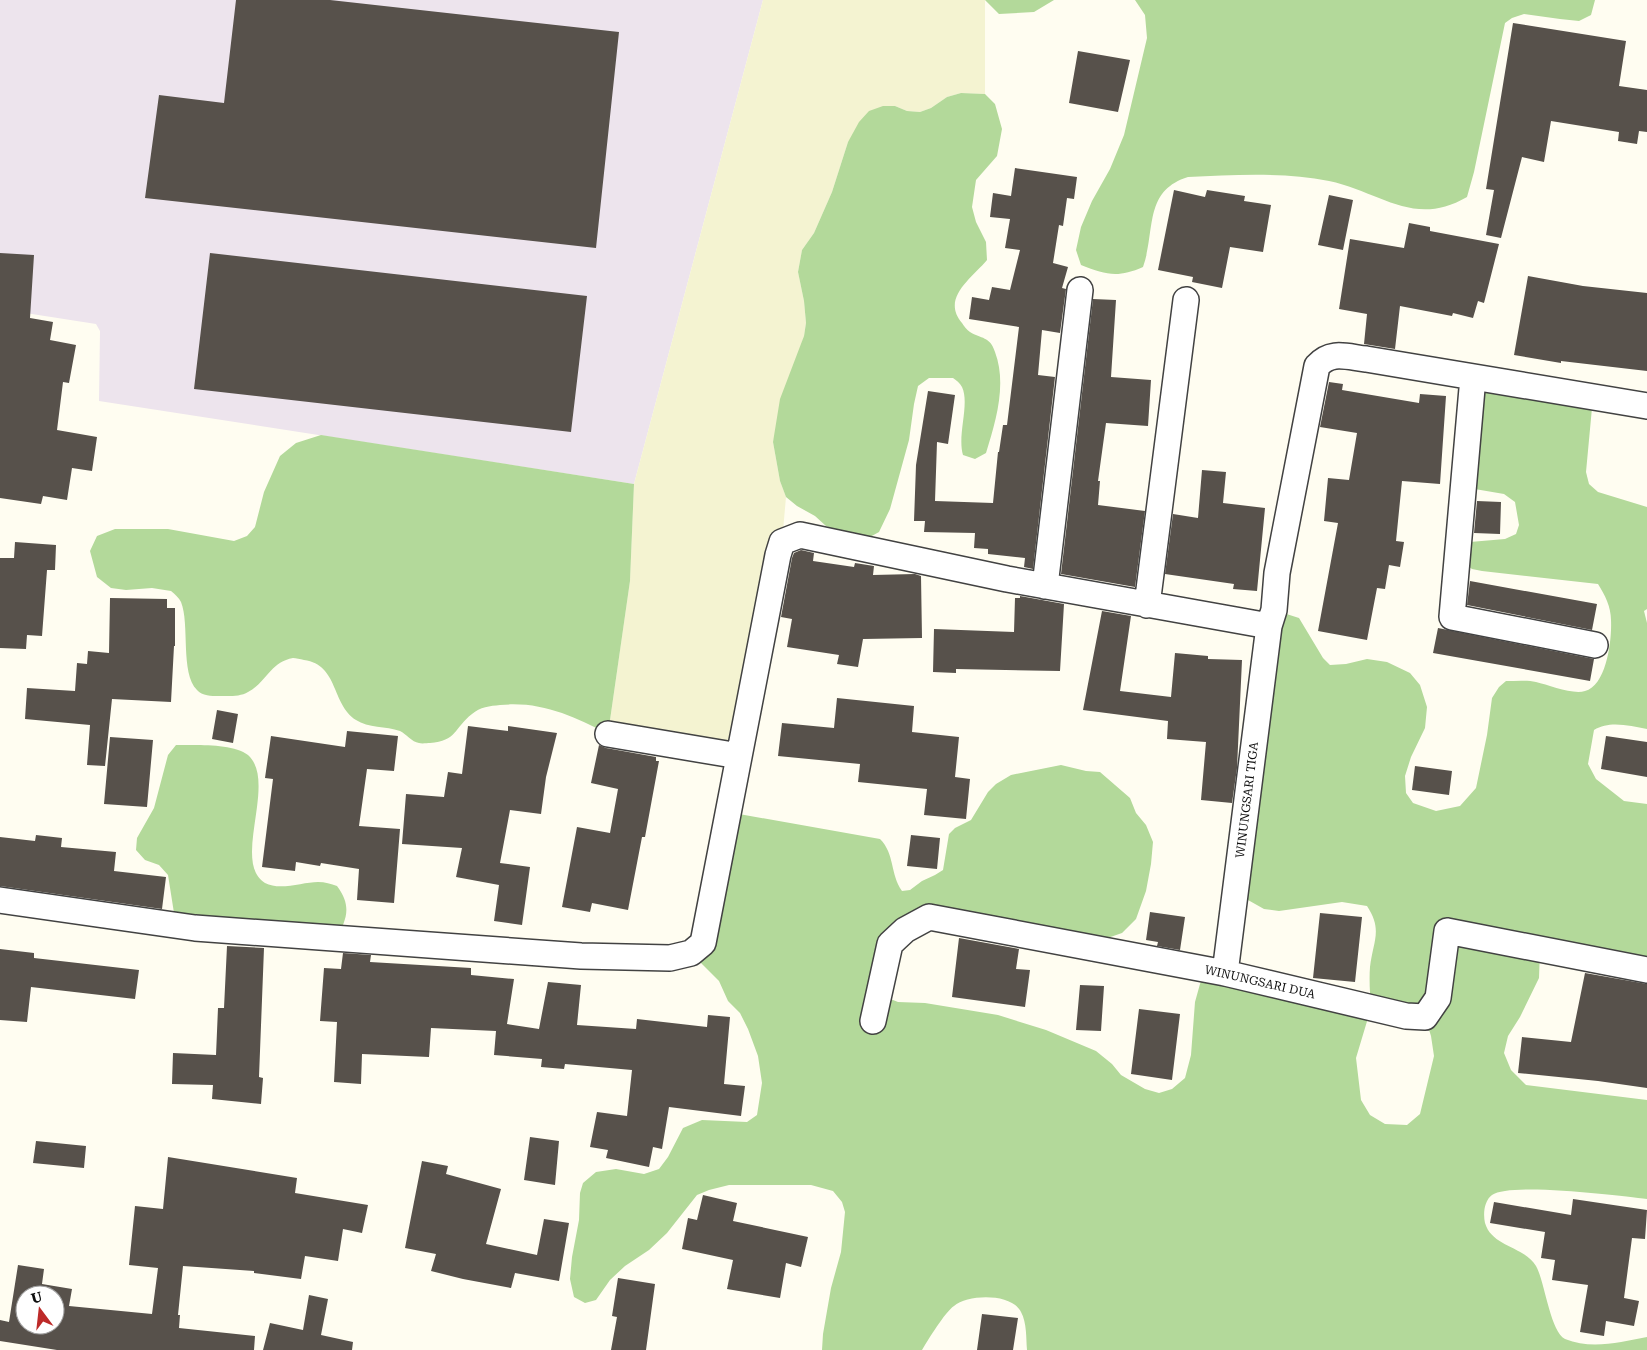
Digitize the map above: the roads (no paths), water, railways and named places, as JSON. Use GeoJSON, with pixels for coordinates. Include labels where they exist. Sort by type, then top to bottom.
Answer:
{"type":"FeatureCollection","features":[{"type":"Feature","properties":{"kind":"street"},"geometry":{"type":"LineString","coordinates":[[1045,586],[1080,290]]}},
{"type":"Feature","properties":{"kind":"street"},"geometry":{"type":"LineString","coordinates":[[1148,605],[1186,300]]}},
{"type":"Feature","properties":{"kind":"street","name":"WINUNGSARI TIGA"},"geometry":{"type":"LineString","coordinates":[[1225,973],[1269,626],[1274,610],[1277,572],[1317,366],[1324,358],[1334,356],[1366,359],[1647,406]]}},
{"type":"Feature","properties":{"kind":"street"},"geometry":{"type":"LineString","coordinates":[[1473,377],[1452,617],[1595,645]]}},
{"type":"Feature","properties":{"kind":"street"},"geometry":{"type":"LineString","coordinates":[[0,900],[195,928],[571,955],[670,958],[690,953],[702,943],[782,542],[800,535],[1045,586],[1269,626]]}},
{"type":"Feature","properties":{"kind":"street"},"geometry":{"type":"LineString","coordinates":[[608,734],[739,756]]}},
{"type":"Feature","properties":{"kind":"street","name":"WINUNGSARI DUA"},"geometry":{"type":"LineString","coordinates":[[873,1021],[890,944],[904,930],[929,917],[1225,973],[1406,1016],[1425,1018],[1438,998],[1447,931],[1647,970]]}}]}
